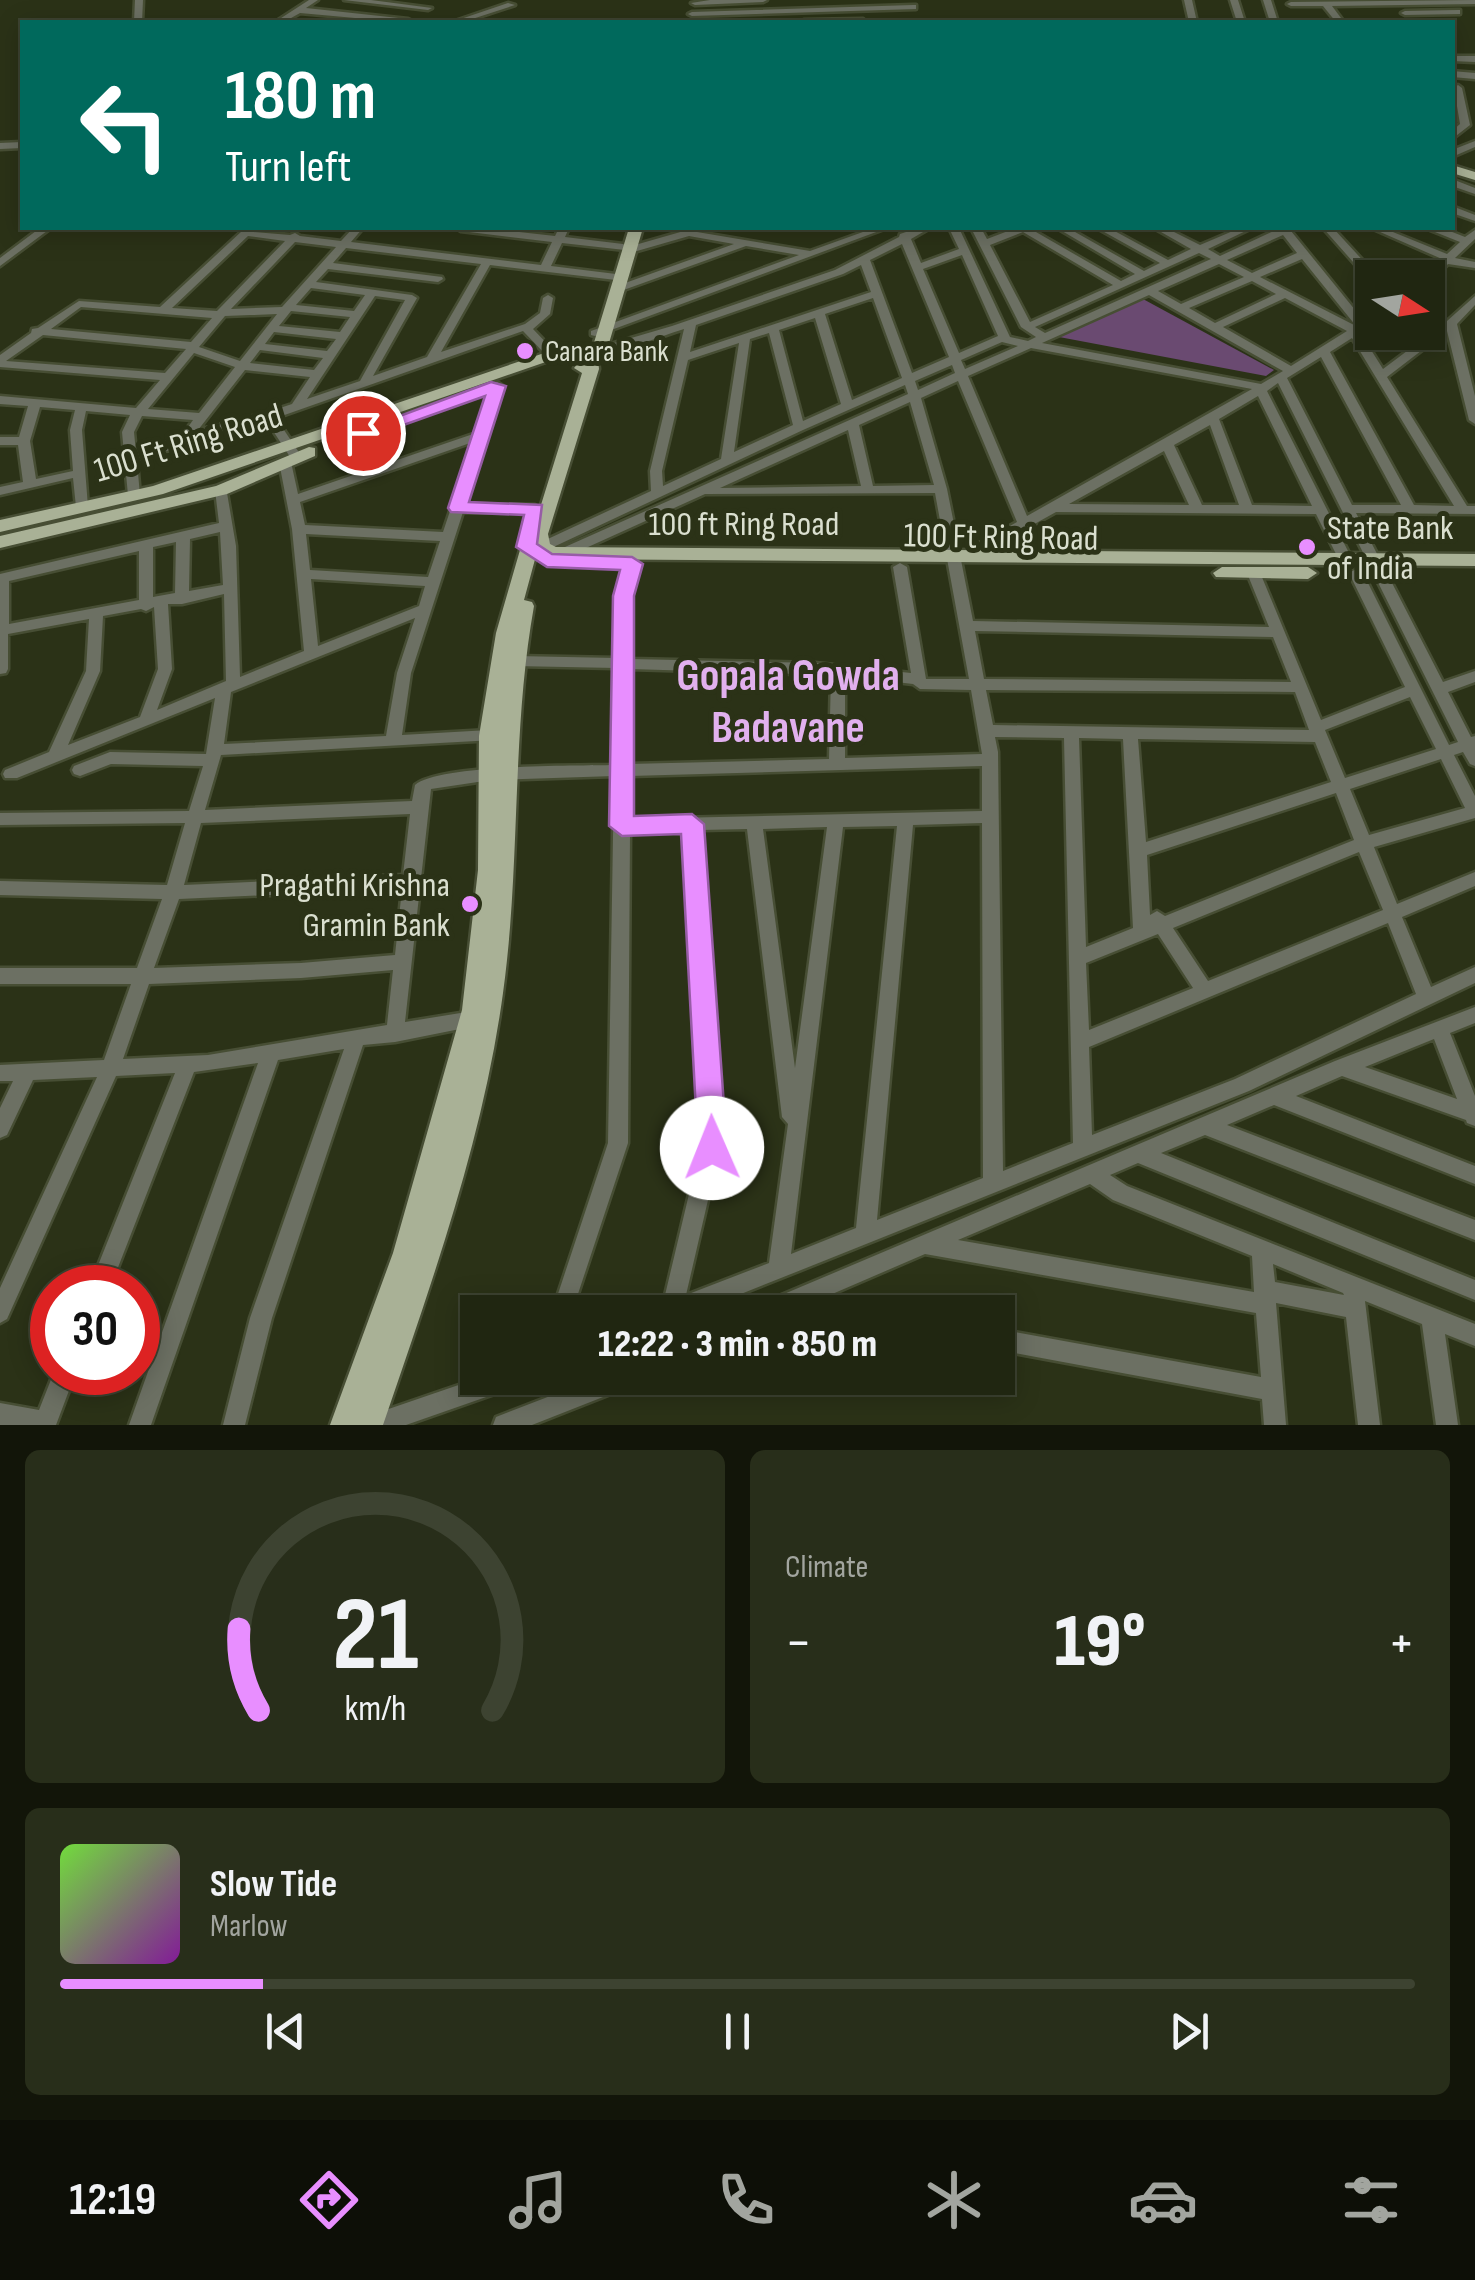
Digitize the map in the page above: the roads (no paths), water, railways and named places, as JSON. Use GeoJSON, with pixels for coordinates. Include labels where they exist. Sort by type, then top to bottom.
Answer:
{"type":"FeatureCollection","features":[{"type":"Feature","properties":{"kind":"main road"},"geometry":{"type":"LineString","coordinates":[[499,774],[488,736],[504,633],[543,550],[535,510],[584,358],[601,332],[632,230]]}},
{"type":"Feature","properties":{"kind":"main road"},"geometry":{"type":"LineString","coordinates":[[552,359],[584,358]]}},
{"type":"Feature","properties":{"kind":"main road"},"geometry":{"type":"LineString","coordinates":[[371,1425],[424,1258],[499,932],[499,774],[514,661],[543,550],[584,358]]}},
{"type":"Feature","properties":{"kind":"main road","name":"100 Ft Ring Road"},"geometry":{"type":"LineString","coordinates":[[0,526],[290,455],[498,386],[552,359]]}},
{"type":"Feature","properties":{"kind":"main road","name":"100 Ft Ring Road"},"geometry":{"type":"LineString","coordinates":[[0,542],[221,490],[290,455],[552,359]]}},
{"type":"Feature","properties":{"kind":"main road","name":"100 Ft Ring Road"},"geometry":{"type":"LineString","coordinates":[[543,550],[568,563],[900,567],[960,560],[1254,573],[1350,566],[1475,572]]}},
{"type":"Feature","properties":{"kind":"main road","name":"100 ft Ring Road"},"geometry":{"type":"LineString","coordinates":[[543,550],[1350,566]]}},
{"type":"Feature","properties":{"kind":"main road"},"geometry":{"type":"LineString","coordinates":[[1380,566],[1475,560]]}},
{"type":"Feature","properties":{"kind":"main road"},"geometry":{"type":"LineString","coordinates":[[344,1425],[407,1252],[480,1018]]}},
{"type":"Feature","properties":{"kind":"street"},"geometry":{"type":"LineString","coordinates":[[282,20],[314,0]]}},
{"type":"Feature","properties":{"kind":"street"},"geometry":{"type":"LineString","coordinates":[[348,0],[430,8],[454,20]]}},
{"type":"Feature","properties":{"kind":"street"},"geometry":{"type":"LineString","coordinates":[[410,20],[442,0]]}},
{"type":"Feature","properties":{"kind":"street"},"geometry":{"type":"LineString","coordinates":[[763,0],[695,2],[691,18],[911,4]]}},
{"type":"Feature","properties":{"kind":"street"},"geometry":{"type":"LineString","coordinates":[[772,20],[781,0]]}},
{"type":"Feature","properties":{"kind":"street"},"geometry":{"type":"LineString","coordinates":[[1475,2],[1291,2],[1296,14],[1337,18],[1475,12]]}},
{"type":"Feature","properties":{"kind":"street"},"geometry":{"type":"LineString","coordinates":[[1319,3],[1337,18]]}},
{"type":"Feature","properties":{"kind":"street"},"geometry":{"type":"LineString","coordinates":[[464,20],[512,5]]}},
{"type":"Feature","properties":{"kind":"street"},"geometry":{"type":"LineString","coordinates":[[859,9],[863,20]]}},
{"type":"Feature","properties":{"kind":"street"},"geometry":{"type":"LineString","coordinates":[[298,10],[389,20]]}},
{"type":"Feature","properties":{"kind":"street"},"geometry":{"type":"LineString","coordinates":[[1450,20],[1475,12]]}},
{"type":"Feature","properties":{"kind":"street"},"geometry":{"type":"LineString","coordinates":[[1455,134],[1463,130],[1466,121],[1455,88],[1475,90]]}},
{"type":"Feature","properties":{"kind":"street"},"geometry":{"type":"LineString","coordinates":[[1455,119],[1466,121]]}},
{"type":"Feature","properties":{"kind":"street"},"geometry":{"type":"LineString","coordinates":[[0,263],[43,230]]}},
{"type":"Feature","properties":{"kind":"street"},"geometry":{"type":"LineString","coordinates":[[187,440],[257,346],[356,230]]}},
{"type":"Feature","properties":{"kind":"street"},"geometry":{"type":"LineString","coordinates":[[448,254],[467,230]]}},
{"type":"Feature","properties":{"kind":"street"},"geometry":{"type":"LineString","coordinates":[[513,230],[626,249],[688,230],[814,255],[839,272]]}},
{"type":"Feature","properties":{"kind":"street"},"geometry":{"type":"LineString","coordinates":[[544,268],[563,230]]}},
{"type":"Feature","properties":{"kind":"street"},"geometry":{"type":"LineString","coordinates":[[643,230],[672,236]]}},
{"type":"Feature","properties":{"kind":"street"},"geometry":{"type":"LineString","coordinates":[[601,332],[877,230]]}},
{"type":"Feature","properties":{"kind":"street"},"geometry":{"type":"LineString","coordinates":[[584,358],[839,272],[920,230]]}},
{"type":"Feature","properties":{"kind":"street"},"geometry":{"type":"LineString","coordinates":[[955,230],[1006,344]]}},
{"type":"Feature","properties":{"kind":"street"},"geometry":{"type":"LineString","coordinates":[[977,230],[1036,342]]}},
{"type":"Feature","properties":{"kind":"street"},"geometry":{"type":"LineString","coordinates":[[984,244],[1019,230]]}},
{"type":"Feature","properties":{"kind":"street"},"geometry":{"type":"LineString","coordinates":[[1027,230],[1121,285]]}},
{"type":"Feature","properties":{"kind":"street"},"geometry":{"type":"LineString","coordinates":[[1065,230],[1144,275]]}},
{"type":"Feature","properties":{"kind":"street"},"geometry":{"type":"LineString","coordinates":[[1106,230],[1167,264]]}},
{"type":"Feature","properties":{"kind":"street"},"geometry":{"type":"LineString","coordinates":[[1163,230],[1284,294],[1355,325]]}},
{"type":"Feature","properties":{"kind":"street"},"geometry":{"type":"LineString","coordinates":[[1027,328],[1234,230]]}},
{"type":"Feature","properties":{"kind":"street"},"geometry":{"type":"LineString","coordinates":[[1036,342],[1280,230]]}},
{"type":"Feature","properties":{"kind":"street"},"geometry":{"type":"LineString","coordinates":[[1283,230],[1355,319]]}},
{"type":"Feature","properties":{"kind":"street"},"geometry":{"type":"LineString","coordinates":[[1330,230],[1357,260]]}},
{"type":"Feature","properties":{"kind":"street"},"geometry":{"type":"LineString","coordinates":[[1381,230],[1449,260],[1475,265]]}},
{"type":"Feature","properties":{"kind":"street"},"geometry":{"type":"LineString","coordinates":[[1442,230],[1472,237]]}},
{"type":"Feature","properties":{"kind":"street"},"geometry":{"type":"LineString","coordinates":[[163,310],[240,234],[295,236],[448,254],[617,283],[746,244]]}},
{"type":"Feature","properties":{"kind":"street"},"geometry":{"type":"LineString","coordinates":[[134,495],[128,432],[138,413],[221,314],[295,236]]}},
{"type":"Feature","properties":{"kind":"street"},"geometry":{"type":"LineString","coordinates":[[904,236],[1024,524]]}},
{"type":"Feature","properties":{"kind":"street"},"geometry":{"type":"LineString","coordinates":[[1445,263],[1472,237]]}},
{"type":"Feature","properties":{"kind":"street"},"geometry":{"type":"LineString","coordinates":[[917,268],[964,250]]}},
{"type":"Feature","properties":{"kind":"street"},"geometry":{"type":"LineString","coordinates":[[1181,308],[1304,254]]}},
{"type":"Feature","properties":{"kind":"street"},"geometry":{"type":"LineString","coordinates":[[864,258],[914,395],[942,489],[960,560],[986,731],[993,1185]]}},
{"type":"Feature","properties":{"kind":"street"},"geometry":{"type":"LineString","coordinates":[[432,357],[488,260]]}},
{"type":"Feature","properties":{"kind":"street"},"geometry":{"type":"LineString","coordinates":[[324,265],[438,279]]}},
{"type":"Feature","properties":{"kind":"street"},"geometry":{"type":"LineString","coordinates":[[308,284],[412,298],[365,380]]}},
{"type":"Feature","properties":{"kind":"street"},"geometry":{"type":"LineString","coordinates":[[296,406],[373,291]]}},
{"type":"Feature","properties":{"kind":"street"},"geometry":{"type":"LineString","coordinates":[[1139,850],[1444,753],[1473,749],[1352,509],[1275,382],[1216,327],[1150,291]]}},
{"type":"Feature","properties":{"kind":"street"},"geometry":{"type":"LineString","coordinates":[[681,359],[875,294]]}},
{"type":"Feature","properties":{"kind":"street"},"geometry":{"type":"LineString","coordinates":[[1216,327],[1284,294]]}},
{"type":"Feature","properties":{"kind":"street"},"geometry":{"type":"LineString","coordinates":[[130,460],[528,327],[544,314],[548,298]]}},
{"type":"Feature","properties":{"kind":"street"},"geometry":{"type":"LineString","coordinates":[[1382,376],[1475,299]]}},
{"type":"Feature","properties":{"kind":"street"},"geometry":{"type":"LineString","coordinates":[[0,362],[36,331],[79,304],[221,314],[287,309],[357,315]]}},
{"type":"Feature","properties":{"kind":"street"},"geometry":{"type":"LineString","coordinates":[[820,313],[848,406]]}},
{"type":"Feature","properties":{"kind":"street"},"geometry":{"type":"LineString","coordinates":[[1454,320],[1475,318]]}},
{"type":"Feature","properties":{"kind":"street"},"geometry":{"type":"LineString","coordinates":[[1454,320],[1475,420]]}},
{"type":"Feature","properties":{"kind":"street"},"geometry":{"type":"LineString","coordinates":[[657,492],[656,471],[691,323]]}},
{"type":"Feature","properties":{"kind":"street"},"geometry":{"type":"LineString","coordinates":[[528,327],[552,359]]}},
{"type":"Feature","properties":{"kind":"street"},"geometry":{"type":"LineString","coordinates":[[272,328],[343,336]]}},
{"type":"Feature","properties":{"kind":"street"},"geometry":{"type":"LineString","coordinates":[[773,328],[799,426]]}},
{"type":"Feature","properties":{"kind":"street"},"geometry":{"type":"LineString","coordinates":[[36,331],[193,347],[242,366],[318,374]]}},
{"type":"Feature","properties":{"kind":"street"},"geometry":{"type":"LineString","coordinates":[[960,560],[1213,418],[1355,332]]}},
{"type":"Feature","properties":{"kind":"street"},"geometry":{"type":"LineString","coordinates":[[727,460],[745,338]]}},
{"type":"Feature","properties":{"kind":"street"},"geometry":{"type":"LineString","coordinates":[[543,550],[799,426],[955,359],[1006,344],[1036,342],[1275,382]]}},
{"type":"Feature","properties":{"kind":"street"},"geometry":{"type":"LineString","coordinates":[[543,550],[702,492],[960,374],[1006,344]]}},
{"type":"Feature","properties":{"kind":"street"},"geometry":{"type":"LineString","coordinates":[[257,346],[330,356]]}},
{"type":"Feature","properties":{"kind":"street"},"geometry":{"type":"LineString","coordinates":[[1371,350],[1382,376],[1469,510]]}},
{"type":"Feature","properties":{"kind":"street"},"geometry":{"type":"LineString","coordinates":[[1324,352],[1410,510]]}},
{"type":"Feature","properties":{"kind":"street"},"geometry":{"type":"LineString","coordinates":[[0,362],[168,377]]}},
{"type":"Feature","properties":{"kind":"street"},"geometry":{"type":"LineString","coordinates":[[1080,958],[1364,843],[1475,812],[1319,510],[1275,382]]}},
{"type":"Feature","properties":{"kind":"street"},"geometry":{"type":"LineString","coordinates":[[393,741],[401,687],[424,609],[498,386]]}},
{"type":"Feature","properties":{"kind":"street"},"geometry":{"type":"LineString","coordinates":[[0,400],[201,417]]}},
{"type":"Feature","properties":{"kind":"street"},"geometry":{"type":"LineString","coordinates":[[30,484],[24,441],[35,403]]}},
{"type":"Feature","properties":{"kind":"street"},"geometry":{"type":"LineString","coordinates":[[81,408],[76,430],[82,507]]}},
{"type":"Feature","properties":{"kind":"street"},"geometry":{"type":"LineString","coordinates":[[269,416],[290,455],[311,652]]}},
{"type":"Feature","properties":{"kind":"street"},"geometry":{"type":"LineString","coordinates":[[1213,418],[1247,509]]}},
{"type":"Feature","properties":{"kind":"street"},"geometry":{"type":"LineString","coordinates":[[852,422],[868,491]]}},
{"type":"Feature","properties":{"kind":"street"},"geometry":{"type":"LineString","coordinates":[[294,500],[482,435]]}},
{"type":"Feature","properties":{"kind":"street"},"geometry":{"type":"LineString","coordinates":[[0,441],[24,441]]}},
{"type":"Feature","properties":{"kind":"street"},"geometry":{"type":"LineString","coordinates":[[1167,444],[1197,509]]}},
{"type":"Feature","properties":{"kind":"street"},"geometry":{"type":"LineString","coordinates":[[0,491],[79,473]]}},
{"type":"Feature","properties":{"kind":"street"},"geometry":{"type":"LineString","coordinates":[[702,492],[942,489]]}},
{"type":"Feature","properties":{"kind":"street"},"geometry":{"type":"LineString","coordinates":[[0,1312],[110,1068],[198,817],[228,684],[230,588],[221,490]]}},
{"type":"Feature","properties":{"kind":"street"},"geometry":{"type":"LineString","coordinates":[[1063,504],[1084,508],[1319,510]]}},
{"type":"Feature","properties":{"kind":"street"},"geometry":{"type":"LineString","coordinates":[[458,508],[535,510]]}},
{"type":"Feature","properties":{"kind":"street"},"geometry":{"type":"LineString","coordinates":[[1352,509],[1469,510]]}},
{"type":"Feature","properties":{"kind":"street"},"geometry":{"type":"LineString","coordinates":[[1,669],[1,579],[226,526]]}},
{"type":"Feature","properties":{"kind":"street"},"geometry":{"type":"LineString","coordinates":[[298,529],[448,536]]}},
{"type":"Feature","properties":{"kind":"street"},"geometry":{"type":"LineString","coordinates":[[182,536],[182,599]]}},
{"type":"Feature","properties":{"kind":"street"},"geometry":{"type":"LineString","coordinates":[[146,545],[165,669],[147,717]]}},
{"type":"Feature","properties":{"kind":"street"},"geometry":{"type":"LineString","coordinates":[[568,1295],[618,1143],[624,596],[632,564]]}},
{"type":"Feature","properties":{"kind":"street"},"geometry":{"type":"LineString","coordinates":[[900,567],[916,679]]}},
{"type":"Feature","properties":{"kind":"street"},"geometry":{"type":"LineString","coordinates":[[1254,573],[1338,789],[1393,910],[1427,998]]}},
{"type":"Feature","properties":{"kind":"street"},"geometry":{"type":"LineString","coordinates":[[303,574],[434,582]]}},
{"type":"Feature","properties":{"kind":"street"},"geometry":{"type":"LineString","coordinates":[[2,630],[230,588]]}},
{"type":"Feature","properties":{"kind":"street"},"geometry":{"type":"LineString","coordinates":[[11,774],[228,684],[424,609]]}},
{"type":"Feature","properties":{"kind":"street"},"geometry":{"type":"LineString","coordinates":[[56,755],[91,680],[96,614]]}},
{"type":"Feature","properties":{"kind":"street"},"geometry":{"type":"LineString","coordinates":[[970,626],[1277,632]]}},
{"type":"Feature","properties":{"kind":"street"},"geometry":{"type":"LineString","coordinates":[[514,661],[838,670],[916,679],[924,686],[979,683],[1301,687]]}},
{"type":"Feature","properties":{"kind":"street"},"geometry":{"type":"LineString","coordinates":[[837,763],[838,670]]}},
{"type":"Feature","properties":{"kind":"street"},"geometry":{"type":"LineString","coordinates":[[1441,688],[1475,676]]}},
{"type":"Feature","properties":{"kind":"street"},"geometry":{"type":"LineString","coordinates":[[986,731],[1317,732],[1412,690]]}},
{"type":"Feature","properties":{"kind":"street"},"geometry":{"type":"LineString","coordinates":[[1072,731],[1083,1147]]}},
{"type":"Feature","properties":{"kind":"street"},"geometry":{"type":"LineString","coordinates":[[1130,732],[1142,931]]}},
{"type":"Feature","properties":{"kind":"street"},"geometry":{"type":"LineString","coordinates":[[80,770],[110,758],[214,755],[488,736]]}},
{"type":"Feature","properties":{"kind":"street"},"geometry":{"type":"LineString","coordinates":[[395,1034],[419,807],[426,784],[499,774],[989,760]]}},
{"type":"Feature","properties":{"kind":"street"},"geometry":{"type":"LineString","coordinates":[[0,819],[198,817],[419,807]]}},
{"type":"Feature","properties":{"kind":"street"},"geometry":{"type":"LineString","coordinates":[[622,826],[990,817]]}},
{"type":"Feature","properties":{"kind":"street"},"geometry":{"type":"LineString","coordinates":[[866,1231],[906,818]]}},
{"type":"Feature","properties":{"kind":"street"},"geometry":{"type":"LineString","coordinates":[[779,1268],[836,820]]}},
{"type":"Feature","properties":{"kind":"street"},"geometry":{"type":"LineString","coordinates":[[675,1295],[714,1132],[692,824]]}},
{"type":"Feature","properties":{"kind":"street"},"geometry":{"type":"LineString","coordinates":[[754,824],[795,1140]]}},
{"type":"Feature","properties":{"kind":"street"},"geometry":{"type":"LineString","coordinates":[[1082,1042],[1475,878]]}},
{"type":"Feature","properties":{"kind":"street"},"geometry":{"type":"LineString","coordinates":[[0,888],[174,892],[410,882]]}},
{"type":"Feature","properties":{"kind":"street"},"geometry":{"type":"LineString","coordinates":[[1141,902],[1161,923],[1204,990]]}},
{"type":"Feature","properties":{"kind":"street"},"geometry":{"type":"LineString","coordinates":[[0,976],[142,976],[400,962]]}},
{"type":"Feature","properties":{"kind":"street"},"geometry":{"type":"LineString","coordinates":[[713,1295],[1242,1085],[1475,975]]}},
{"type":"Feature","properties":{"kind":"street"},"geometry":{"type":"LineString","coordinates":[[804,1295],[1342,1067],[1475,1016]]}},
{"type":"Feature","properties":{"kind":"street"},"geometry":{"type":"LineString","coordinates":[[0,1073],[188,1064],[270,1055],[480,1018]]}},
{"type":"Feature","properties":{"kind":"street"},"geometry":{"type":"LineString","coordinates":[[1439,1028],[1474,1117]]}},
{"type":"Feature","properties":{"kind":"street"},"geometry":{"type":"LineString","coordinates":[[234,1425],[261,1318],[354,1042]]}},
{"type":"Feature","properties":{"kind":"street"},"geometry":{"type":"LineString","coordinates":[[140,1425],[270,1055]]}},
{"type":"Feature","properties":{"kind":"street"},"geometry":{"type":"LineString","coordinates":[[108,1265],[188,1064]]}},
{"type":"Feature","properties":{"kind":"street"},"geometry":{"type":"LineString","coordinates":[[1342,1067],[1474,1117]]}},
{"type":"Feature","properties":{"kind":"street"},"geometry":{"type":"LineString","coordinates":[[0,1129],[27,1072]]}},
{"type":"Feature","properties":{"kind":"street"},"geometry":{"type":"LineString","coordinates":[[1276,1096],[1475,1174]]}},
{"type":"Feature","properties":{"kind":"street"},"geometry":{"type":"LineString","coordinates":[[1206,1126],[1475,1230]]}},
{"type":"Feature","properties":{"kind":"street"},"geometry":{"type":"LineString","coordinates":[[1139,1154],[1475,1290]]}},
{"type":"Feature","properties":{"kind":"street"},"geometry":{"type":"LineString","coordinates":[[1094,1175],[1120,1192],[1262,1250],[1354,1297],[1432,1318],[1475,1335]]}},
{"type":"Feature","properties":{"kind":"street"},"geometry":{"type":"LineString","coordinates":[[927,1245],[1264,1297],[1354,1297]]}},
{"type":"Feature","properties":{"kind":"street"},"geometry":{"type":"LineString","coordinates":[[1262,1250],[1275,1425]]}},
{"type":"Feature","properties":{"kind":"street"},"geometry":{"type":"LineString","coordinates":[[1354,1297],[1369,1425]]}},
{"type":"Feature","properties":{"kind":"street"},"geometry":{"type":"LineString","coordinates":[[1432,1318],[1447,1425]]}},
{"type":"Feature","properties":{"kind":"street"},"geometry":{"type":"LineString","coordinates":[[1015,1343],[1273,1390]]}},
{"type":"Feature","properties":{"kind":"street"},"geometry":{"type":"LineString","coordinates":[[0,1414],[45,1424],[56,1395]]}},
{"type":"Feature","properties":{"kind":"street"},"geometry":{"type":"LineString","coordinates":[[371,1425],[460,1395]]}},
{"type":"Feature","properties":{"kind":"street"},"geometry":{"type":"LineString","coordinates":[[504,1425],[579,1395]]}},
{"type":"Feature","properties":{"kind":"place","name":"Canara Bank"},"geometry":{"type":"Point","coordinates":[525,351]}},
{"type":"Feature","properties":{"kind":"place","name":"State Bank of India"},"geometry":{"type":"Point","coordinates":[1307,547]}},
{"type":"Feature","properties":{"kind":"place","name":"Pragathi Krishna Gramin Bank"},"geometry":{"type":"Point","coordinates":[470,904]}},
{"type":"Feature","properties":{"kind":"district","name":"Gopala Gowda Badavane"},"geometry":{"type":"Point","coordinates":[788,700]}}]}
